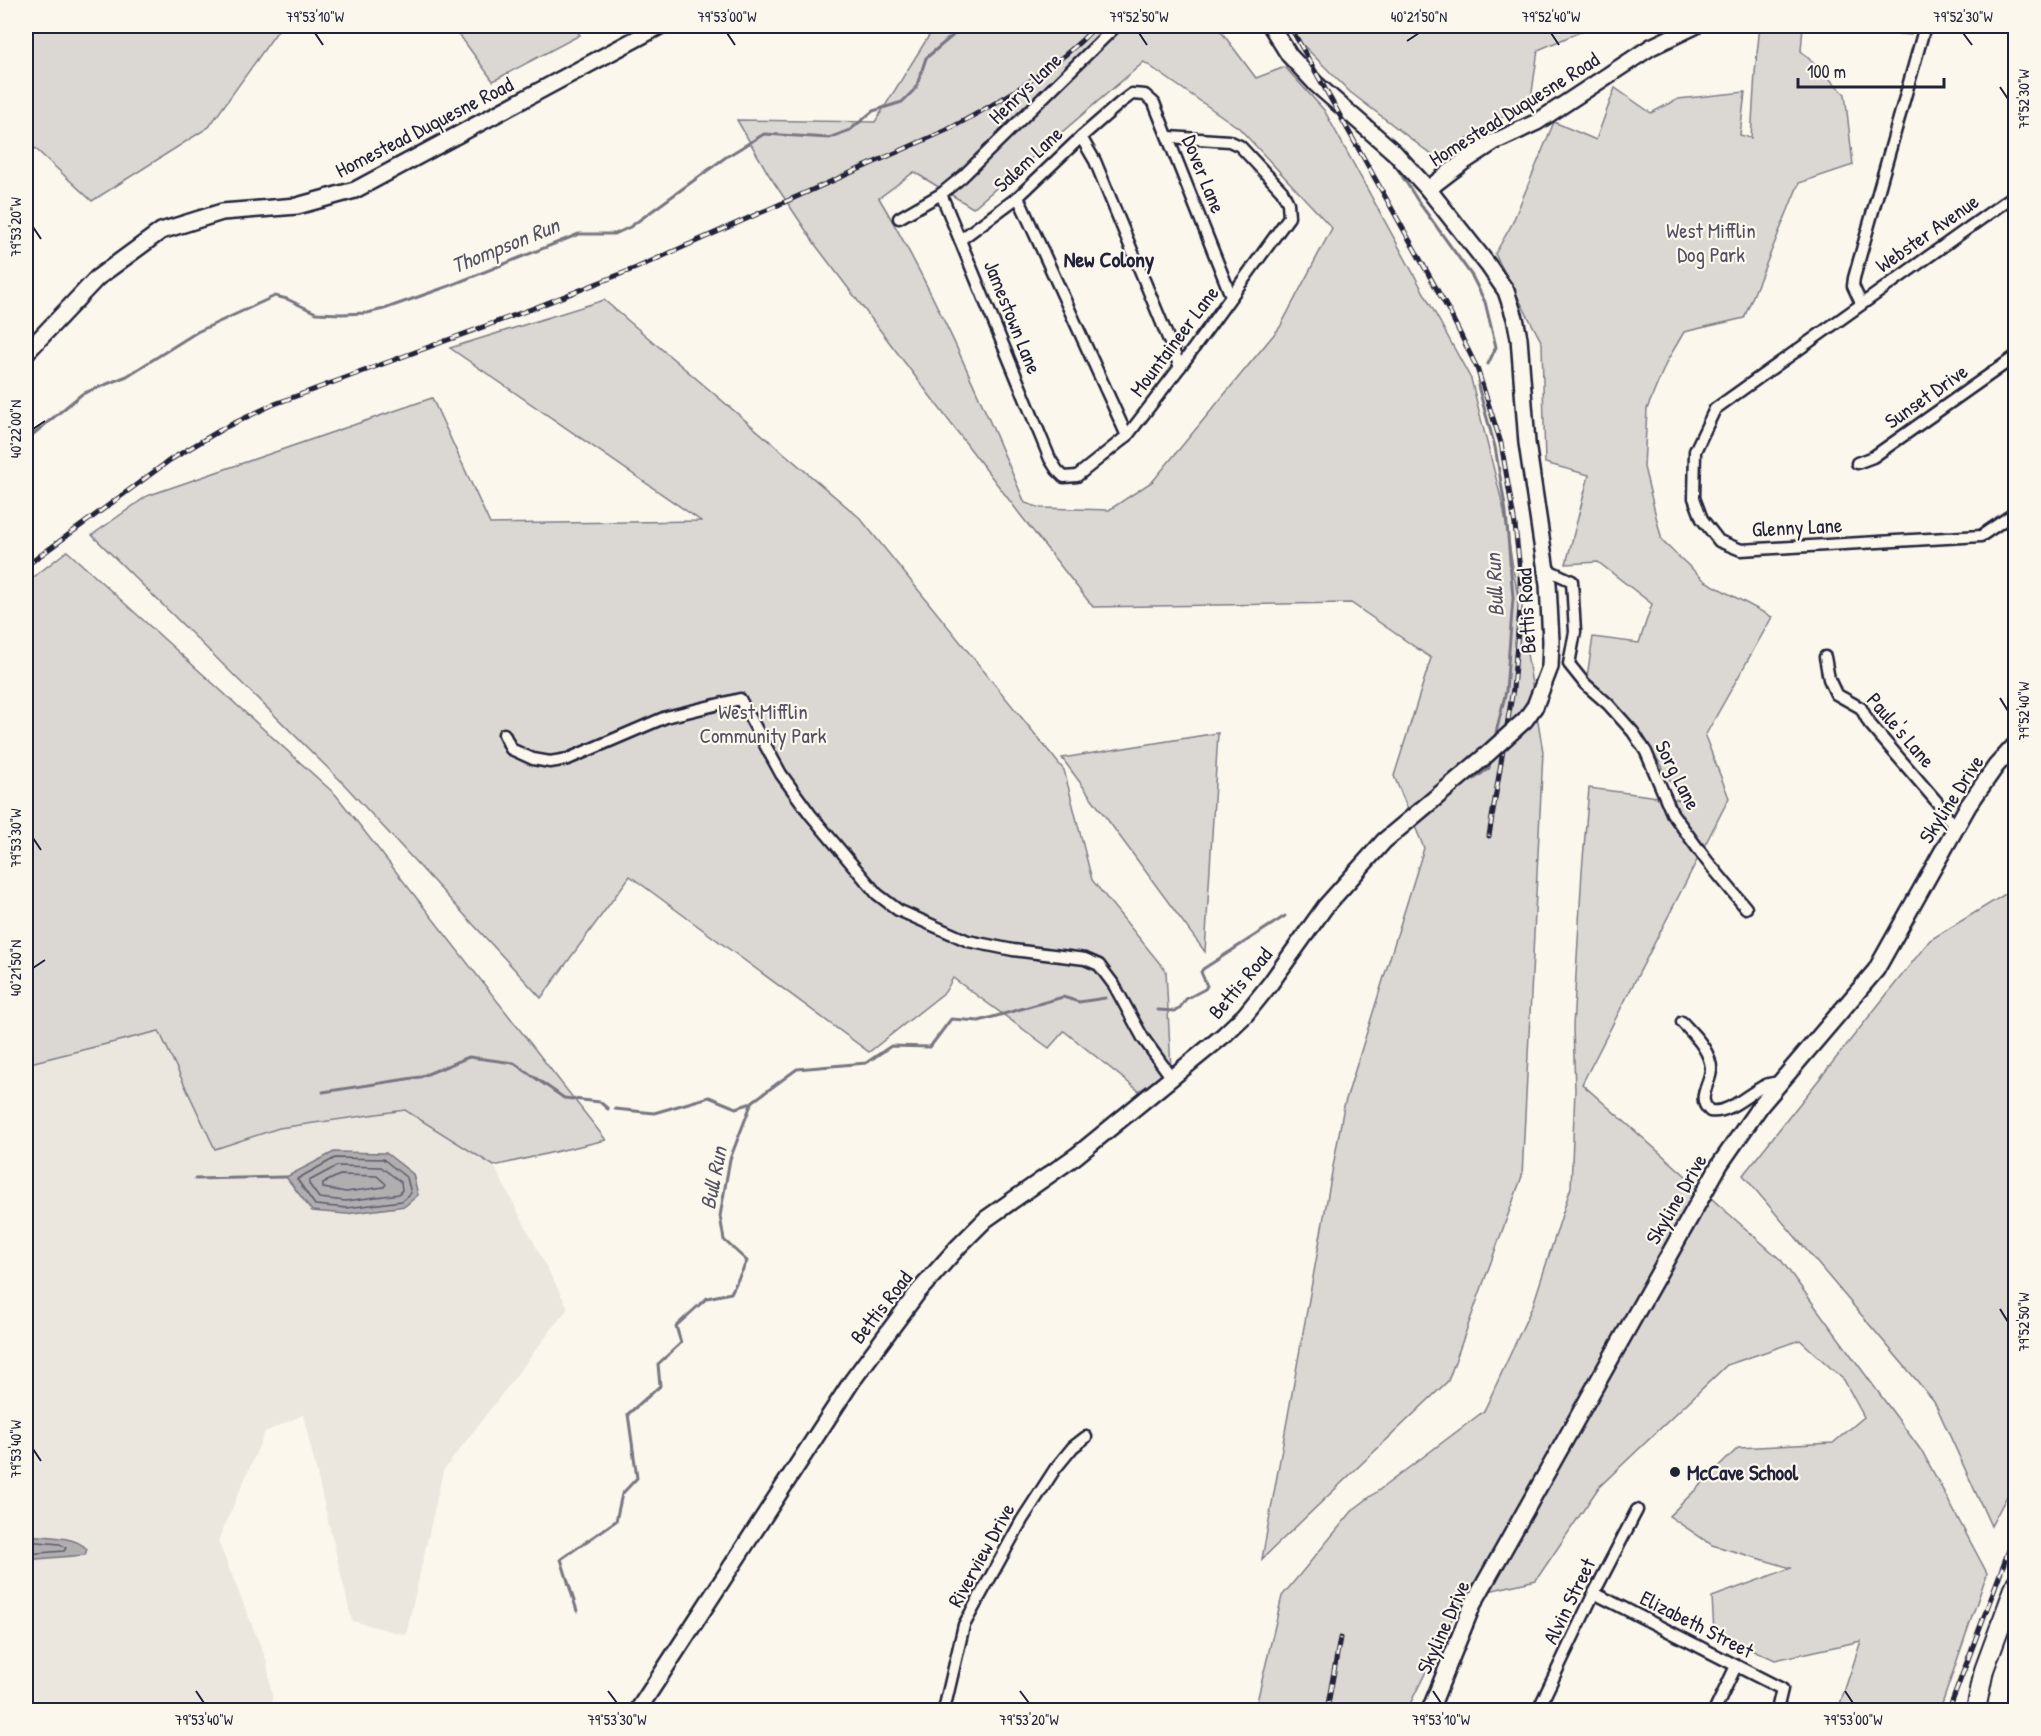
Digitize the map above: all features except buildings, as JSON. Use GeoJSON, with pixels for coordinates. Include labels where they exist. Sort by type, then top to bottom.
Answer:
{"type":"FeatureCollection","features":[{"type":"Feature","properties":{"kind":"main road"},"geometry":{"type":"LineString","coordinates":[[1976,1710],[1984,1670],[2016,1582]]}},
{"type":"Feature","properties":{"kind":"street","name":"Homestead Duquesne Road"},"geometry":{"type":"LineString","coordinates":[[26,353],[97,278],[161,231],[222,212],[297,206],[355,190],[660,26]]}},
{"type":"Feature","properties":{"kind":"street","name":"Henrys Lane"},"geometry":{"type":"LineString","coordinates":[[941,194],[962,177],[1116,26]]}},
{"type":"Feature","properties":{"kind":"street","name":"Homestead Duquesne Road"},"geometry":{"type":"LineString","coordinates":[[1271,26],[1288,55],[1316,84],[1394,152],[1428,189],[1494,142],[1537,122],[1652,47],[1695,26]]}},
{"type":"Feature","properties":{"kind":"street"},"geometry":{"type":"LineString","coordinates":[[1861,303],[1853,286],[1854,278],[1925,26]]}},
{"type":"Feature","properties":{"kind":"street","name":"Dover Lane"},"geometry":{"type":"LineString","coordinates":[[1120,103],[1132,94],[1145,95],[1154,103],[1231,296]]}},
{"type":"Feature","properties":{"kind":"street","name":"Salem Lane"},"geometry":{"type":"LineString","coordinates":[[960,240],[1018,197],[1120,103]]}},
{"type":"Feature","properties":{"kind":"street"},"geometry":{"type":"LineString","coordinates":[[1081,137],[1095,161],[1180,367]]}},
{"type":"Feature","properties":{"kind":"street","name":"Mountaineer Lane"},"geometry":{"type":"LineString","coordinates":[[1064,477],[1077,476],[1126,436],[1180,367],[1288,217],[1288,203],[1274,181],[1240,146],[1229,141],[1169,137]]}},
{"type":"Feature","properties":{"kind":"street","name":"Bettis Road"},"geometry":{"type":"LineString","coordinates":[[638,1710],[852,1381],[918,1292],[959,1246],[986,1219],[1076,1156],[1245,1015],[1325,907],[1384,841],[1510,736],[1535,706],[1550,668],[1551,641],[1546,569],[1527,443],[1519,338],[1515,318],[1506,291],[1428,189]]}},
{"type":"Feature","properties":{"kind":"street"},"geometry":{"type":"LineString","coordinates":[[899,218],[941,194]]}},
{"type":"Feature","properties":{"kind":"street","name":"Jamestown Lane"},"geometry":{"type":"LineString","coordinates":[[941,194],[1050,459],[1064,477]]}},
{"type":"Feature","properties":{"kind":"street","name":"Webster Avenue"},"geometry":{"type":"LineString","coordinates":[[1861,303],[2016,194]]}},
{"type":"Feature","properties":{"kind":"street"},"geometry":{"type":"LineString","coordinates":[[1018,197],[1126,436]]}},
{"type":"Feature","properties":{"kind":"street","name":"Glenny Lane"},"geometry":{"type":"LineString","coordinates":[[1861,303],[1715,409],[1695,451],[1694,498],[1702,519],[1719,540],[1741,550],[1981,536],[2016,512]]}},
{"type":"Feature","properties":{"kind":"street","name":"Sunset Drive"},"geometry":{"type":"LineString","coordinates":[[1857,463],[1873,457],[2016,356]]}},
{"type":"Feature","properties":{"kind":"street","name":"Sorg Lane"},"geometry":{"type":"LineString","coordinates":[[1546,569],[1572,581],[1575,632],[1569,664],[1585,684],[1608,704],[1633,732],[1646,752],[1672,813],[1707,861],[1746,908]]}},
{"type":"Feature","properties":{"kind":"street","name":"Paule's Lane"},"geometry":{"type":"LineString","coordinates":[[1825,657],[1829,679],[1836,694],[1861,708],[1869,723],[1936,802],[1955,829]]}},
{"type":"Feature","properties":{"kind":"street"},"geometry":{"type":"LineString","coordinates":[[504,734],[511,749],[533,759],[550,762],[568,759],[666,717],[740,699],[780,774],[810,814],[877,894],[898,910],[968,941],[1013,950],[1085,959],[1099,965],[1114,985],[1143,1038],[1172,1078]]}},
{"type":"Feature","properties":{"kind":"street","name":"Skyline Drive"},"geometry":{"type":"LineString","coordinates":[[1430,1710],[1473,1604],[1720,1164],[1761,1105],[1876,970],[1955,829],[1990,774],[2016,744]]}},
{"type":"Feature","properties":{"kind":"street"},"geometry":{"type":"LineString","coordinates":[[1682,1022],[1705,1048],[1711,1062],[1712,1073],[1702,1097],[1703,1103],[1710,1111],[1715,1112],[1727,1108],[1767,1085],[1781,1082]]}},
{"type":"Feature","properties":{"kind":"street","name":"Riverview Drive"},"geometry":{"type":"LineString","coordinates":[[944,1710],[964,1625],[1033,1503],[1055,1469],[1073,1447],[1086,1437]]}},
{"type":"Feature","properties":{"kind":"street","name":"Alvin Street"},"geometry":{"type":"LineString","coordinates":[[1538,1710],[1637,1510]]}},
{"type":"Feature","properties":{"kind":"street","name":"Elizabeth Street"},"geometry":{"type":"LineString","coordinates":[[1594,1593],[1782,1689],[1777,1710]]}},
{"type":"Feature","properties":{"kind":"street"},"geometry":{"type":"LineString","coordinates":[[1715,1710],[1736,1666]]}},
{"type":"Feature","properties":{"kind":"shaded area"},"geometry":{"type":"Polygon","coordinates":[[[159,1031],[216,1149],[279,1128],[405,1110],[494,1166],[568,1308],[443,1471],[406,1635],[352,1621],[303,1415],[265,1432],[218,1541],[267,1662],[274,1710],[26,1710],[26,1064],[159,1031]]]}},
{"type":"Feature","properties":{"kind":"green space"},"geometry":{"type":"Polygon","coordinates":[[[26,26],[281,26],[209,127],[92,201],[26,140],[26,26]]]}},
{"type":"Feature","properties":{"kind":"green space"},"geometry":{"type":"Polygon","coordinates":[[[453,26],[573,26],[580,35],[493,81],[453,26]]]}},
{"type":"Feature","properties":{"kind":"green space"},"geometry":{"type":"Polygon","coordinates":[[[935,26],[1217,26],[1256,78],[1285,67],[1324,110],[1471,379],[1503,506],[1543,752],[1522,1176],[1448,1381],[1262,1559],[1344,1106],[1424,848],[1394,776],[1431,658],[1351,603],[1093,607],[817,247],[769,175],[737,120],[875,122],[935,26]],[[1144,62],[973,208],[914,172],[879,198],[939,310],[1025,503],[1041,508],[1109,510],[1153,481],[1280,327],[1332,228],[1239,128],[1144,62]]]}},
{"type":"Feature","properties":{"kind":"green space"},"geometry":{"type":"Polygon","coordinates":[[[1284,26],[1594,26],[1538,50],[1531,99],[1436,158],[1350,92],[1284,26]]]}},
{"type":"Feature","properties":{"kind":"green space","name":"West Mifflin Dog Park"},"geometry":{"type":"Polygon","coordinates":[[[1760,26],[1803,26],[1801,51],[1845,94],[1853,165],[1799,183],[1744,318],[1684,332],[1667,361],[1647,409],[1644,467],[1662,541],[1705,581],[1772,617],[1705,736],[1729,798],[1582,1084],[1781,1260],[1923,1453],[1987,1573],[1940,1710],[1838,1710],[1861,1641],[1775,1660],[1714,1632],[1712,1597],[1791,1568],[1712,1545],[1669,1516],[1738,1448],[1833,1443],[1864,1417],[1844,1380],[1800,1340],[1727,1365],[1599,1487],[1536,1580],[1463,1597],[1407,1710],[1255,1710],[1282,1596],[1354,1509],[1484,1411],[1533,1305],[1571,1187],[1575,1090],[1573,1027],[1589,788],[1682,800],[1658,760],[1587,677],[1593,637],[1639,643],[1652,604],[1598,562],[1566,564],[1589,475],[1545,463],[1542,343],[1495,254],[1512,224],[1554,122],[1596,140],[1615,88],[1651,113],[1678,99],[1745,92],[1740,135],[1751,138],[1760,26]]]}},
{"type":"Feature","properties":{"kind":"green space"},"geometry":{"type":"Polygon","coordinates":[[[1803,26],[1914,26],[1911,35],[1803,26]]]}},
{"type":"Feature","properties":{"kind":"green space","name":"West Mifflin Community Park"},"geometry":{"type":"Polygon","coordinates":[[[604,300],[860,518],[1064,770],[1092,880],[1166,971],[1171,1070],[1139,1091],[1064,1031],[1049,1048],[953,978],[945,992],[869,1052],[630,876],[541,998],[341,781],[92,535],[147,496],[432,398],[490,524],[701,521],[450,348],[604,300]]]}},
{"type":"Feature","properties":{"kind":"green space"},"geometry":{"type":"Polygon","coordinates":[[[67,551],[336,795],[606,1140],[494,1166],[405,1110],[279,1128],[215,1149],[159,1031],[26,1064],[26,583],[67,551]]]}},
{"type":"Feature","properties":{"kind":"green space"},"geometry":{"type":"Polygon","coordinates":[[[1218,733],[1205,952],[1062,758],[1218,733]]]}},
{"type":"Feature","properties":{"kind":"green space"},"geometry":{"type":"Polygon","coordinates":[[[2015,888],[2016,1479],[1991,1526],[1934,1401],[1743,1175],[1930,940],[2015,888]]]}},
{"type":"Feature","properties":{"kind":"water"},"geometry":{"type":"Polygon","coordinates":[[[334,1152],[386,1153],[413,1174],[418,1195],[405,1206],[346,1214],[312,1211],[286,1177],[334,1152]]]}},
{"type":"Feature","properties":{"kind":"water"},"geometry":{"type":"Polygon","coordinates":[[[27,1535],[67,1539],[87,1549],[85,1555],[26,1560],[27,1535]]]}},
{"type":"Feature","properties":{"kind":"waterway","name":"Thompson Run"},"geometry":{"type":"LineString","coordinates":[[26,436],[31,436],[82,394],[127,376],[197,332],[275,296],[287,299],[316,313],[367,313],[449,286],[579,234],[615,234],[630,227],[726,157],[764,134],[829,138],[850,130],[873,111],[902,102],[916,88],[926,58],[964,26]]}},
{"type":"Feature","properties":{"kind":"waterway","name":"Bull Run"},"geometry":{"type":"LineString","coordinates":[[1384,154],[1397,168],[1472,276],[1485,302],[1496,347],[1488,364]]}},
{"type":"Feature","properties":{"kind":"waterway","name":"Bull Run"},"geometry":{"type":"LineString","coordinates":[[1479,382],[1478,386],[1495,447],[1506,512],[1513,598],[1506,691],[1494,741]]}},
{"type":"Feature","properties":{"kind":"waterway","name":"Bull Run"},"geometry":{"type":"LineString","coordinates":[[1474,779],[1489,768],[1491,759]]}},
{"type":"Feature","properties":{"kind":"waterway","name":"Bull Run"},"geometry":{"type":"LineString","coordinates":[[1158,1010],[1175,1011],[1179,1009],[1186,999],[1207,986],[1201,972],[1203,969],[1285,916]]}},
{"type":"Feature","properties":{"kind":"waterway","name":"Bull Run"},"geometry":{"type":"LineString","coordinates":[[577,1611],[561,1559],[616,1521],[622,1494],[637,1478],[628,1414],[660,1386],[658,1364],[681,1343],[676,1326],[707,1298],[731,1293],[747,1261],[724,1240],[720,1216],[730,1159],[752,1102],[797,1069],[866,1063],[891,1046],[930,1047],[951,1019],[979,1021],[1063,997],[1079,1002],[1105,998]]}},
{"type":"Feature","properties":{"kind":"waterway"},"geometry":{"type":"LineString","coordinates":[[323,1092],[420,1077],[469,1057],[514,1063],[564,1098],[600,1102],[608,1109]]}},
{"type":"Feature","properties":{"kind":"waterway"},"geometry":{"type":"LineString","coordinates":[[615,1109],[654,1113],[709,1097],[736,1108],[752,1103]]}},
{"type":"Feature","properties":{"kind":"waterway"},"geometry":{"type":"LineString","coordinates":[[195,1179],[286,1177]]}},
{"type":"Feature","properties":{"kind":"railway"},"geometry":{"type":"LineString","coordinates":[[26,566],[170,460],[224,428],[272,405],[636,268],[947,130],[1007,96],[1045,71],[1096,26]]}},
{"type":"Feature","properties":{"kind":"railway"},"geometry":{"type":"LineString","coordinates":[[1290,26],[1449,311],[1477,368],[1501,443],[1515,525],[1520,570],[1520,608],[1513,689],[1489,836]]}},
{"type":"Feature","properties":{"kind":"railway"},"geometry":{"type":"LineString","coordinates":[[1949,1710],[2016,1531]]}},
{"type":"Feature","properties":{"kind":"railway"},"geometry":{"type":"LineString","coordinates":[[1327,1710],[1340,1638]]}},
{"type":"Feature","properties":{"kind":"place","name":"McCave School"},"geometry":{"type":"Point","coordinates":[1675,1472]}},
{"type":"Feature","properties":{"kind":"district","name":"New Colony"},"geometry":{"type":"Point","coordinates":[1109,259]}}]}
